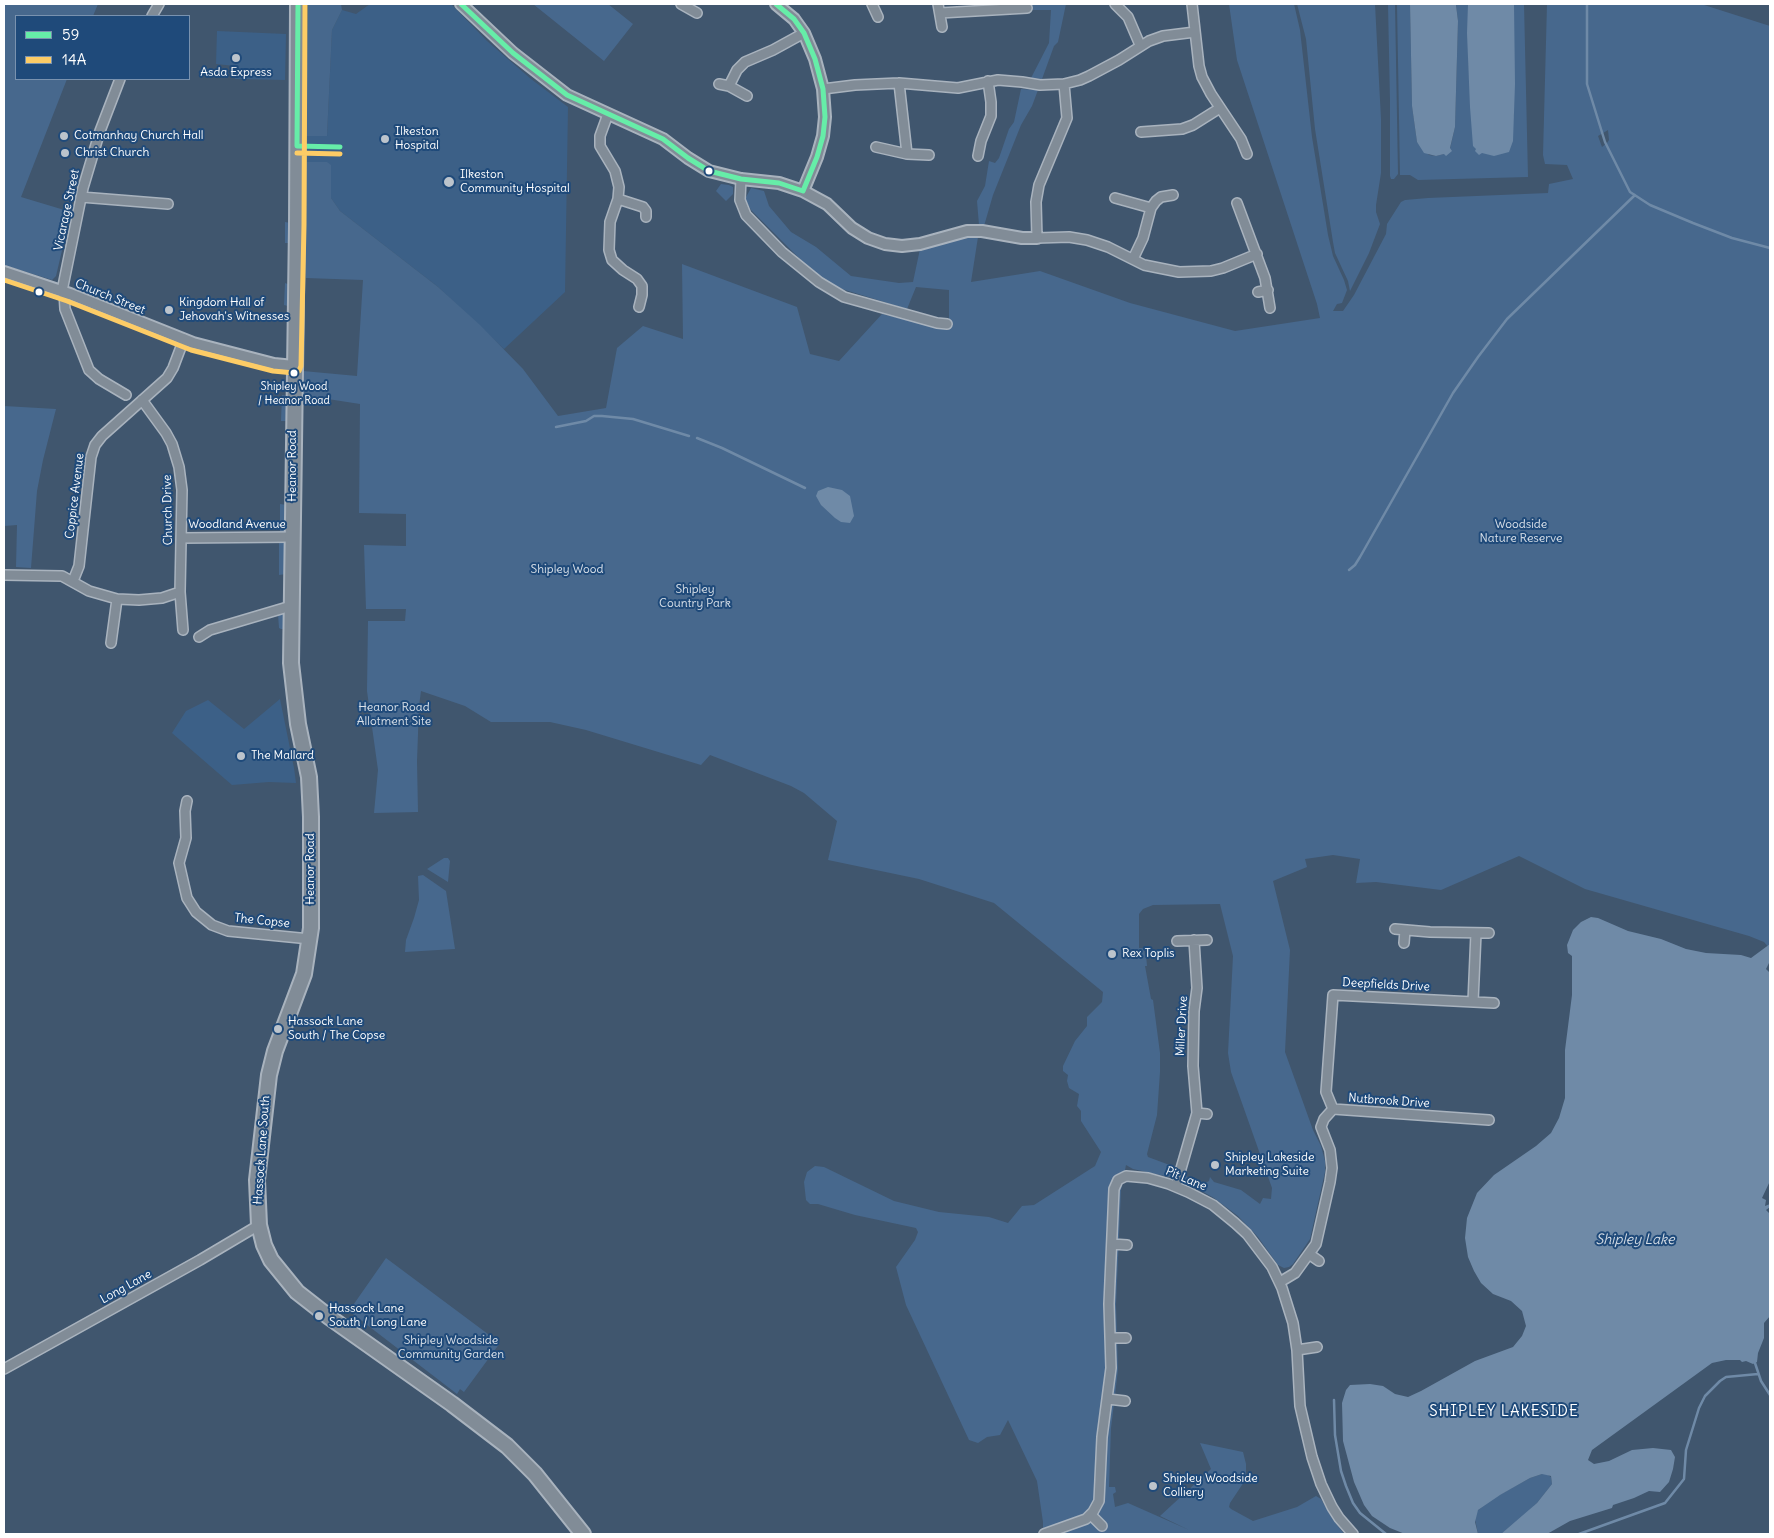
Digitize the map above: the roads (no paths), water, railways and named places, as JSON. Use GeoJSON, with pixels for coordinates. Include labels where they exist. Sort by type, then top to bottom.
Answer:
{"type":"FeatureCollection","features":[{"type":"Feature","properties":{"kind":"main road","name":"Heanor Road"},"geometry":{"type":"LineString","coordinates":[[298,4],[291,663],[309,777],[311,817],[310,933]]}},
{"type":"Feature","properties":{"kind":"main road","name":"Hassock Lane South"},"geometry":{"type":"LineString","coordinates":[[310,933],[304,974],[269,1072],[258,1180],[259,1225],[264,1245],[277,1270],[297,1292],[507,1446],[535,1474],[583,1534]]}},
{"type":"Feature","properties":{"kind":"street"},"geometry":{"type":"LineString","coordinates":[[153,15],[159,4]]}},
{"type":"Feature","properties":{"kind":"street"},"geometry":{"type":"LineString","coordinates":[[461,4],[513,53],[567,95],[663,139],[709,171],[741,179],[779,183],[803,190],[827,204],[858,233],[885,244],[912,245],[960,232],[973,231],[1022,238],[1069,237],[1087,240],[1108,247],[1161,269],[1190,272],[1223,268],[1256,254]]}},
{"type":"Feature","properties":{"kind":"street"},"geometry":{"type":"LineString","coordinates":[[776,4],[794,19],[804,33],[815,59],[823,90],[825,117],[823,136],[817,157],[803,190]]}},
{"type":"Feature","properties":{"kind":"street"},"geometry":{"type":"LineString","coordinates":[[872,4],[878,17]]}},
{"type":"Feature","properties":{"kind":"street"},"geometry":{"type":"LineString","coordinates":[[1115,4],[1128,17],[1140,45]]}},
{"type":"Feature","properties":{"kind":"street"},"geometry":{"type":"LineString","coordinates":[[1192,4],[1202,77],[1241,139],[1247,154]]}},
{"type":"Feature","properties":{"kind":"street"},"geometry":{"type":"LineString","coordinates":[[685,5],[697,13]]}},
{"type":"Feature","properties":{"kind":"street"},"geometry":{"type":"LineString","coordinates":[[942,27],[939,8],[1010,6],[1027,8]]}},
{"type":"Feature","properties":{"kind":"street"},"geometry":{"type":"LineString","coordinates":[[823,90],[855,85],[899,83],[952,89],[988,81],[1009,80],[1040,85],[1064,84],[1088,76],[1119,60],[1140,45],[1163,36],[1195,32]]}},
{"type":"Feature","properties":{"kind":"street"},"geometry":{"type":"LineString","coordinates":[[729,86],[737,70],[745,62],[773,50],[804,33]]}},
{"type":"Feature","properties":{"kind":"street","name":"Vicarage Street"},"geometry":{"type":"LineString","coordinates":[[63,292],[81,197],[100,131],[120,80]]}},
{"type":"Feature","properties":{"kind":"street"},"geometry":{"type":"LineString","coordinates":[[978,156],[981,141],[991,116],[988,81]]}},
{"type":"Feature","properties":{"kind":"street"},"geometry":{"type":"LineString","coordinates":[[899,83],[907,154]]}},
{"type":"Feature","properties":{"kind":"street"},"geometry":{"type":"LineString","coordinates":[[719,84],[729,86],[747,96]]}},
{"type":"Feature","properties":{"kind":"street"},"geometry":{"type":"LineString","coordinates":[[1037,238],[1036,202],[1039,185],[1067,118],[1064,84]]}},
{"type":"Feature","properties":{"kind":"street"},"geometry":{"type":"LineString","coordinates":[[1142,131],[1182,129],[1193,125],[1220,108]]}},
{"type":"Feature","properties":{"kind":"street"},"geometry":{"type":"LineString","coordinates":[[608,114],[600,136],[600,143],[602,151],[617,175],[619,186],[618,199],[610,222],[609,250],[610,256],[618,266],[637,279],[647,290],[639,307]]}},
{"type":"Feature","properties":{"kind":"street"},"geometry":{"type":"LineString","coordinates":[[1241,139],[1250,135]]}},
{"type":"Feature","properties":{"kind":"street"},"geometry":{"type":"LineString","coordinates":[[876,147],[907,154],[929,155]]}},
{"type":"Feature","properties":{"kind":"street"},"geometry":{"type":"LineString","coordinates":[[741,179],[740,200],[746,214],[782,252],[819,282],[844,298],[937,324],[948,324]]}},
{"type":"Feature","properties":{"kind":"street"},"geometry":{"type":"LineString","coordinates":[[1133,259],[1143,238],[1151,208],[1161,197],[1173,195]]}},
{"type":"Feature","properties":{"kind":"street"},"geometry":{"type":"LineString","coordinates":[[81,197],[168,204]]}},
{"type":"Feature","properties":{"kind":"street"},"geometry":{"type":"LineString","coordinates":[[1115,198],[1151,208]]}},
{"type":"Feature","properties":{"kind":"street"},"geometry":{"type":"LineString","coordinates":[[618,199],[643,207],[646,211],[646,217]]}},
{"type":"Feature","properties":{"kind":"street"},"geometry":{"type":"LineString","coordinates":[[1237,203],[1265,278],[1270,308]]}},
{"type":"Feature","properties":{"kind":"street"},"geometry":{"type":"LineString","coordinates":[[1246,225],[1255,221]]}},
{"type":"Feature","properties":{"kind":"street","name":"Church Street"},"geometry":{"type":"LineString","coordinates":[[4,272],[63,292],[184,339],[238,356],[277,365],[294,366]]}},
{"type":"Feature","properties":{"kind":"street"},"geometry":{"type":"LineString","coordinates":[[1258,292],[1268,290]]}},
{"type":"Feature","properties":{"kind":"street"},"geometry":{"type":"LineString","coordinates":[[63,292],[65,309],[88,370],[126,395]]}},
{"type":"Feature","properties":{"kind":"street","name":"Coppice Avenue"},"geometry":{"type":"LineString","coordinates":[[73,581],[80,566],[91,457],[94,449],[102,436],[171,372],[184,339]]}},
{"type":"Feature","properties":{"kind":"street","name":"Church Drive"},"geometry":{"type":"LineString","coordinates":[[142,400],[166,433],[177,458],[182,490],[180,592],[183,630]]}},
{"type":"Feature","properties":{"kind":"street","name":"Woodland Avenue"},"geometry":{"type":"LineString","coordinates":[[182,538],[292,537]]}},
{"type":"Feature","properties":{"kind":"street"},"geometry":{"type":"LineString","coordinates":[[4,575],[56,575],[73,581],[89,592],[117,599],[140,600],[162,598],[180,592]]}},
{"type":"Feature","properties":{"kind":"street"},"geometry":{"type":"LineString","coordinates":[[111,643],[117,599]]}},
{"type":"Feature","properties":{"kind":"street"},"geometry":{"type":"LineString","coordinates":[[199,637],[210,630],[292,606]]}},
{"type":"Feature","properties":{"kind":"street","name":"The Copse"},"geometry":{"type":"LineString","coordinates":[[187,801],[185,816],[186,838],[180,858],[180,871],[191,905],[199,915],[214,921],[220,929],[236,932],[310,933]]}},
{"type":"Feature","properties":{"kind":"street"},"geometry":{"type":"LineString","coordinates":[[174,816],[185,816]]}},
{"type":"Feature","properties":{"kind":"street"},"geometry":{"type":"LineString","coordinates":[[1395,930],[1489,933]]}},
{"type":"Feature","properties":{"kind":"street"},"geometry":{"type":"LineString","coordinates":[[1404,943],[1405,930]]}},
{"type":"Feature","properties":{"kind":"street"},"geometry":{"type":"LineString","coordinates":[[1473,1002],[1476,933]]}},
{"type":"Feature","properties":{"kind":"street","name":"Miller Drive"},"geometry":{"type":"LineString","coordinates":[[1176,1186],[1197,1113],[1193,1066],[1194,1011],[1197,988],[1194,940]]}},
{"type":"Feature","properties":{"kind":"street"},"geometry":{"type":"LineString","coordinates":[[1177,941],[1207,940]]}},
{"type":"Feature","properties":{"kind":"street","name":"Deepfields Drive"},"geometry":{"type":"LineString","coordinates":[[1333,1109],[1326,1092],[1333,995],[1494,1003]]}},
{"type":"Feature","properties":{"kind":"street","name":"Nutbrook Drive"},"geometry":{"type":"LineString","coordinates":[[1280,1282],[1295,1272],[1309,1254],[1317,1238],[1332,1168],[1330,1154],[1321,1127],[1324,1119],[1333,1109],[1489,1120]]}},
{"type":"Feature","properties":{"kind":"street"},"geometry":{"type":"LineString","coordinates":[[1197,1113],[1207,1114]]}},
{"type":"Feature","properties":{"kind":"street","name":"Pit Lane"},"geometry":{"type":"LineString","coordinates":[[1091,1515],[1100,1496],[1102,1437],[1111,1368],[1109,1304],[1114,1189],[1120,1178],[1138,1176],[1176,1186],[1200,1198],[1235,1222],[1256,1246],[1280,1282],[1291,1316],[1297,1350],[1300,1406],[1312,1458],[1332,1507],[1353,1534]]}},
{"type":"Feature","properties":{"kind":"street","name":"Long Lane"},"geometry":{"type":"LineString","coordinates":[[4,1369],[259,1225]]}},
{"type":"Feature","properties":{"kind":"street"},"geometry":{"type":"LineString","coordinates":[[1112,1244],[1127,1245]]}},
{"type":"Feature","properties":{"kind":"street"},"geometry":{"type":"LineString","coordinates":[[1309,1254],[1319,1262]]}},
{"type":"Feature","properties":{"kind":"street"},"geometry":{"type":"LineString","coordinates":[[1111,1338],[1126,1338]]}},
{"type":"Feature","properties":{"kind":"street"},"geometry":{"type":"LineString","coordinates":[[1297,1350],[1318,1347]]}},
{"type":"Feature","properties":{"kind":"street"},"geometry":{"type":"LineString","coordinates":[[1108,1399],[1125,1401]]}},
{"type":"Feature","properties":{"kind":"street"},"geometry":{"type":"LineString","coordinates":[[1044,1534],[1079,1522],[1091,1515],[1102,1526]]}},
{"type":"Feature","properties":{"kind":"water"},"geometry":{"type":"Polygon","coordinates":[[[1410,4],[1456,5],[1458,21],[1455,127],[1450,148],[1452,151],[1446,156],[1444,154],[1436,156],[1424,153],[1417,142],[1412,106],[1410,4]]]}},
{"type":"Feature","properties":{"kind":"water"},"geometry":{"type":"Polygon","coordinates":[[[1468,4],[1514,4],[1515,84],[1513,141],[1509,152],[1494,156],[1482,153],[1479,155],[1473,146],[1467,33],[1468,4]]]}},
{"type":"Feature","properties":{"kind":"water"},"geometry":{"type":"Polygon","coordinates":[[[828,487],[842,490],[850,496],[854,516],[850,523],[841,522],[821,505],[816,496],[818,491],[828,487]]]}},
{"type":"Feature","properties":{"kind":"water","name":"Shipley Lake"},"geometry":{"type":"Polygon","coordinates":[[[1591,917],[1598,918],[1628,931],[1661,939],[1686,949],[1706,953],[1741,955],[1751,958],[1770,944],[1770,961],[1766,969],[1770,973],[1770,1181],[1762,1198],[1766,1200],[1765,1206],[1770,1204],[1770,1207],[1766,1210],[1770,1214],[1770,1316],[1764,1323],[1764,1338],[1758,1353],[1757,1362],[1753,1364],[1740,1360],[1726,1360],[1712,1363],[1592,1450],[1588,1460],[1594,1464],[1609,1461],[1632,1450],[1653,1448],[1671,1450],[1675,1457],[1673,1469],[1669,1482],[1660,1492],[1649,1491],[1613,1505],[1612,1508],[1570,1521],[1547,1534],[1501,1534],[1537,1503],[1552,1484],[1551,1476],[1542,1474],[1530,1478],[1478,1510],[1475,1522],[1478,1534],[1405,1534],[1390,1528],[1372,1516],[1364,1505],[1354,1482],[1343,1441],[1342,1403],[1346,1390],[1350,1385],[1370,1384],[1383,1386],[1395,1394],[1408,1397],[1475,1361],[1513,1347],[1522,1336],[1526,1326],[1522,1311],[1511,1301],[1493,1294],[1481,1283],[1474,1271],[1468,1257],[1465,1238],[1467,1218],[1477,1193],[1494,1175],[1536,1146],[1551,1133],[1559,1118],[1565,1098],[1565,1050],[1572,995],[1572,956],[1568,953],[1567,945],[1573,930],[1581,922],[1591,917]]]}},
{"type":"Feature","properties":{"kind":"waterway"},"geometry":{"type":"LineString","coordinates":[[1587,4],[1587,84],[1605,142],[1630,192],[1650,205],[1693,223],[1732,238],[1770,248]]}},
{"type":"Feature","properties":{"kind":"waterway"},"geometry":{"type":"LineString","coordinates":[[1349,570],[1360,557],[1453,393],[1478,357],[1507,319],[1635,195]]}},
{"type":"Feature","properties":{"kind":"waterway"},"geometry":{"type":"LineString","coordinates":[[556,427],[586,421],[594,416],[602,416],[633,419],[689,436]]}},
{"type":"Feature","properties":{"kind":"waterway"},"geometry":{"type":"LineString","coordinates":[[697,438],[805,488]]}},
{"type":"Feature","properties":{"kind":"waterway"},"geometry":{"type":"LineString","coordinates":[[1755,1363],[1761,1381],[1770,1395]]}},
{"type":"Feature","properties":{"kind":"waterway"},"geometry":{"type":"LineString","coordinates":[[1579,1534],[1665,1503],[1684,1479],[1686,1450],[1699,1408],[1705,1396],[1726,1377],[1758,1374]]}},
{"type":"Feature","properties":{"kind":"waterway"},"geometry":{"type":"LineString","coordinates":[[1334,1400],[1335,1435],[1341,1471],[1346,1486],[1353,1503],[1360,1513],[1386,1534]]}},
{"type":"Feature","properties":{"kind":"place","name":"Asda Express"},"geometry":{"type":"Point","coordinates":[236,58]}},
{"type":"Feature","properties":{"kind":"place","name":"Cotmanhay Church Hall"},"geometry":{"type":"Point","coordinates":[64,136]}},
{"type":"Feature","properties":{"kind":"place","name":"Ilkeston Hospital"},"geometry":{"type":"Point","coordinates":[385,139]}},
{"type":"Feature","properties":{"kind":"place","name":"Christ Church"},"geometry":{"type":"Point","coordinates":[65,153]}},
{"type":"Feature","properties":{"kind":"place","name":"Ilkeston Community Hospital"},"geometry":{"type":"Point","coordinates":[449,182]}},
{"type":"Feature","properties":{"kind":"place","name":"Kingdom Hall of Jehovah's Witnesses"},"geometry":{"type":"Point","coordinates":[169,310]}},
{"type":"Feature","properties":{"kind":"place","name":"Shipley Wood / Heanor Road"},"geometry":{"type":"Point","coordinates":[294,373]}},
{"type":"Feature","properties":{"kind":"place","name":"The Mallard"},"geometry":{"type":"Point","coordinates":[241,756]}},
{"type":"Feature","properties":{"kind":"place","name":"Rex Toplis"},"geometry":{"type":"Point","coordinates":[1112,954]}},
{"type":"Feature","properties":{"kind":"place","name":"Hassock Lane South / The Copse"},"geometry":{"type":"Point","coordinates":[278,1029]}},
{"type":"Feature","properties":{"kind":"place","name":"Shipley Lakeside Marketing Suite"},"geometry":{"type":"Point","coordinates":[1215,1165]}},
{"type":"Feature","properties":{"kind":"place","name":"Hassock Lane South / Long Lane"},"geometry":{"type":"Point","coordinates":[319,1316]}},
{"type":"Feature","properties":{"kind":"place","name":"Shipley Woodside Colliery"},"geometry":{"type":"Point","coordinates":[1153,1486]}},
{"type":"Feature","properties":{"kind":"district","name":"SHIPLEY LAKESIDE"},"geometry":{"type":"Point","coordinates":[1504,1412]}},
{"type":"Feature","properties":{"kind":"park label","name":"Woodside Nature Reserve"},"geometry":{"type":"Point","coordinates":[1521,532]}},
{"type":"Feature","properties":{"kind":"park label","name":"Shipley Wood"},"geometry":{"type":"Point","coordinates":[567,570]}},
{"type":"Feature","properties":{"kind":"park label","name":"Shipley Country Park"},"geometry":{"type":"Point","coordinates":[695,597]}},
{"type":"Feature","properties":{"kind":"park label","name":"Heanor Road Allotment Site"},"geometry":{"type":"Point","coordinates":[394,715]}},
{"type":"Feature","properties":{"kind":"park label","name":"Shipley Woodside Community Garden"},"geometry":{"type":"Point","coordinates":[451,1348]}}]}
